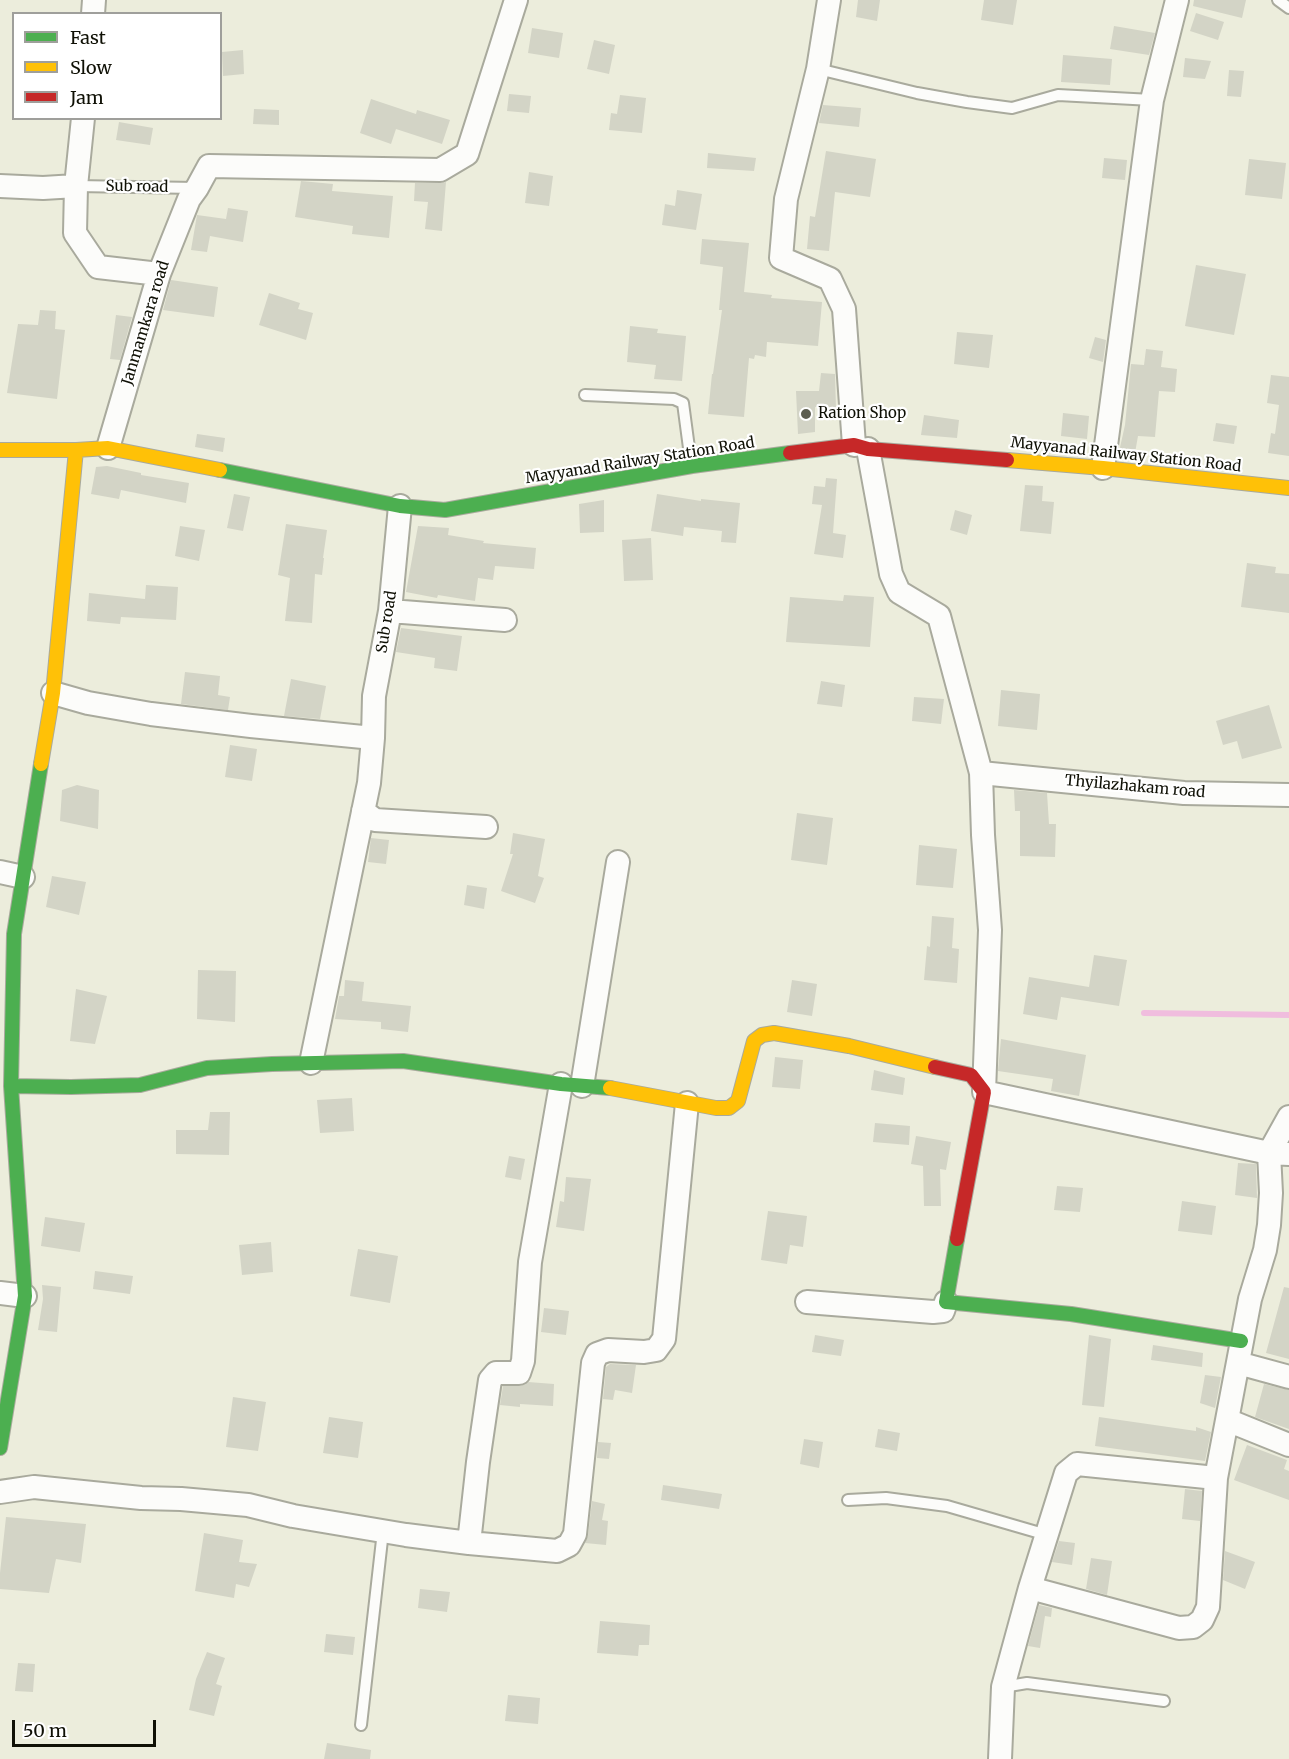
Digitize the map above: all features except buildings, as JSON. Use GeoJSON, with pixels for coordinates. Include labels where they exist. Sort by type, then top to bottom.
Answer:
{"type":"FeatureCollection","features":[{"type":"Feature","properties":{"kind":"street","name":"Janmamkara road"},"geometry":{"type":"LineString","coordinates":[[108,448],[159,274],[193,194],[209,166],[440,170],[467,154],[516,0]]}},
{"type":"Feature","properties":{"kind":"street"},"geometry":{"type":"LineString","coordinates":[[807,1302],[943,1311],[984,1092],[990,930],[982,825],[981,773],[939,616],[899,592],[891,574],[861,447],[844,309],[830,279],[781,258],[786,199],[818,69],[829,0]]}},
{"type":"Feature","properties":{"kind":"street"},"geometry":{"type":"LineString","coordinates":[[1103,468],[1152,100],[1178,0]]}},
{"type":"Feature","properties":{"kind":"street"},"geometry":{"type":"LineString","coordinates":[[83,120],[76,186],[75,233],[98,267],[159,274]]}},
{"type":"Feature","properties":{"kind":"street"},"geometry":{"type":"LineString","coordinates":[[0,186],[60,188],[76,186]]}},
{"type":"Feature","properties":{"kind":"street","name":"Mayyanad Railway Station Road"},"geometry":{"type":"LineString","coordinates":[[0,450],[108,448],[400,506],[445,510],[692,466],[861,447],[1103,468],[1289,488]]}},
{"type":"Feature","properties":{"kind":"street"},"geometry":{"type":"LineString","coordinates":[[0,1448],[25,1296],[11,1086],[14,934],[53,693],[76,450]]}},
{"type":"Feature","properties":{"kind":"street","name":"Sub road"},"geometry":{"type":"LineString","coordinates":[[311,1063],[369,783],[374,696],[390,611],[400,506]]}},
{"type":"Feature","properties":{"kind":"street"},"geometry":{"type":"LineString","coordinates":[[390,611],[505,620]]}},
{"type":"Feature","properties":{"kind":"street"},"geometry":{"type":"LineString","coordinates":[[53,693],[88,703],[151,714],[262,728],[373,738]]}},
{"type":"Feature","properties":{"kind":"street","name":"Thyilazhakam road"},"geometry":{"type":"LineString","coordinates":[[981,773],[1184,793],[1289,795]]}},
{"type":"Feature","properties":{"kind":"street"},"geometry":{"type":"LineString","coordinates":[[363,811],[375,820],[486,827]]}},
{"type":"Feature","properties":{"kind":"street"},"geometry":{"type":"LineString","coordinates":[[469,1543],[490,1380],[496,1373],[519,1373],[523,1361],[530,1262],[572,1085],[618,862]]}},
{"type":"Feature","properties":{"kind":"street"},"geometry":{"type":"LineString","coordinates":[[0,872],[23,877]]}},
{"type":"Feature","properties":{"kind":"street"},"geometry":{"type":"LineString","coordinates":[[11,1086],[140,1085],[207,1068],[404,1061],[572,1085],[604,1087],[716,1108],[729,1108],[738,1101],[754,1041],[762,1035],[774,1033],[849,1046],[971,1076],[984,1092],[1279,1154]]}},
{"type":"Feature","properties":{"kind":"street"},"geometry":{"type":"LineString","coordinates":[[0,1492],[34,1487],[141,1498],[248,1505],[293,1516],[469,1543],[557,1551],[569,1545],[575,1534],[593,1363],[597,1354],[608,1350],[644,1352],[656,1350],[664,1339],[687,1103]]}},
{"type":"Feature","properties":{"kind":"street"},"geometry":{"type":"LineString","coordinates":[[1030,1588],[1179,1628],[1192,1627],[1202,1620],[1208,1607],[1216,1478],[1250,1299],[1265,1250],[1271,1193],[1289,1117]]}},
{"type":"Feature","properties":{"kind":"street"},"geometry":{"type":"LineString","coordinates":[[0,1293],[25,1296]]}},
{"type":"Feature","properties":{"kind":"street"},"geometry":{"type":"LineString","coordinates":[[946,1302],[1071,1314],[1240,1352],[1289,1377]]}},
{"type":"Feature","properties":{"kind":"street"},"geometry":{"type":"LineString","coordinates":[[1227,1420],[1289,1445]]}},
{"type":"Feature","properties":{"kind":"street"},"geometry":{"type":"LineString","coordinates":[[1000,1759],[1003,1687],[1030,1588],[1066,1473],[1077,1464],[1216,1478]]}},
{"type":"Feature","properties":{"kind":"lane"},"geometry":{"type":"LineString","coordinates":[[1278,0],[1289,8]]}},
{"type":"Feature","properties":{"kind":"lane"},"geometry":{"type":"LineString","coordinates":[[818,69],[917,93],[1012,108],[1058,95],[1152,100]]}},
{"type":"Feature","properties":{"kind":"lane","name":"Sub road"},"geometry":{"type":"LineString","coordinates":[[76,186],[193,194]]}},
{"type":"Feature","properties":{"kind":"lane"},"geometry":{"type":"LineString","coordinates":[[585,395],[674,399],[683,403],[692,466]]}},
{"type":"Feature","properties":{"kind":"lane"},"geometry":{"type":"LineString","coordinates":[[848,1500],[886,1498],[947,1506],[1047,1536]]}},
{"type":"Feature","properties":{"kind":"lane"},"geometry":{"type":"LineString","coordinates":[[362,1725],[383,1531]]}},
{"type":"Feature","properties":{"kind":"lane"},"geometry":{"type":"LineString","coordinates":[[1003,1687],[1027,1683],[1164,1701]]}},
{"type":"Feature","properties":{"kind":"waterway"},"geometry":{"type":"LineString","coordinates":[[1144,1013],[1289,1015]]}},
{"type":"Feature","properties":{"kind":"traffic: fast"},"geometry":{"type":"LineString","coordinates":[[220,470],[400,506],[445,510],[692,466],[790,453]]}},
{"type":"Feature","properties":{"kind":"traffic: fast"},"geometry":{"type":"LineString","coordinates":[[0,1448],[25,1296],[11,1086],[14,934],[41,764]]}},
{"type":"Feature","properties":{"kind":"traffic: fast"},"geometry":{"type":"LineString","coordinates":[[11,1086],[140,1085],[207,1068],[403,1061],[561,1084],[610,1088]]}},
{"type":"Feature","properties":{"kind":"traffic: fast"},"geometry":{"type":"LineString","coordinates":[[957,1239],[946,1302],[1071,1314],[1241,1341]]}},
{"type":"Feature","properties":{"kind":"traffic: slow"},"geometry":{"type":"LineString","coordinates":[[0,450],[108,448],[220,470]]}},
{"type":"Feature","properties":{"kind":"traffic: slow"},"geometry":{"type":"LineString","coordinates":[[41,764],[53,693],[76,450]]}},
{"type":"Feature","properties":{"kind":"traffic: slow"},"geometry":{"type":"LineString","coordinates":[[1007,460],[1289,488]]}},
{"type":"Feature","properties":{"kind":"traffic: slow"},"geometry":{"type":"LineString","coordinates":[[610,1088],[716,1108],[729,1108],[738,1101],[754,1041],[762,1035],[774,1033],[849,1046],[935,1067]]}},
{"type":"Feature","properties":{"kind":"traffic: jam"},"geometry":{"type":"LineString","coordinates":[[790,453],[854,445],[868,449],[1007,460]]}},
{"type":"Feature","properties":{"kind":"traffic: jam"},"geometry":{"type":"LineString","coordinates":[[935,1067],[971,1075],[984,1092],[957,1239]]}},
{"type":"Feature","properties":{"kind":"place","name":"Ration Shop"},"geometry":{"type":"Point","coordinates":[806,414]}}]}
